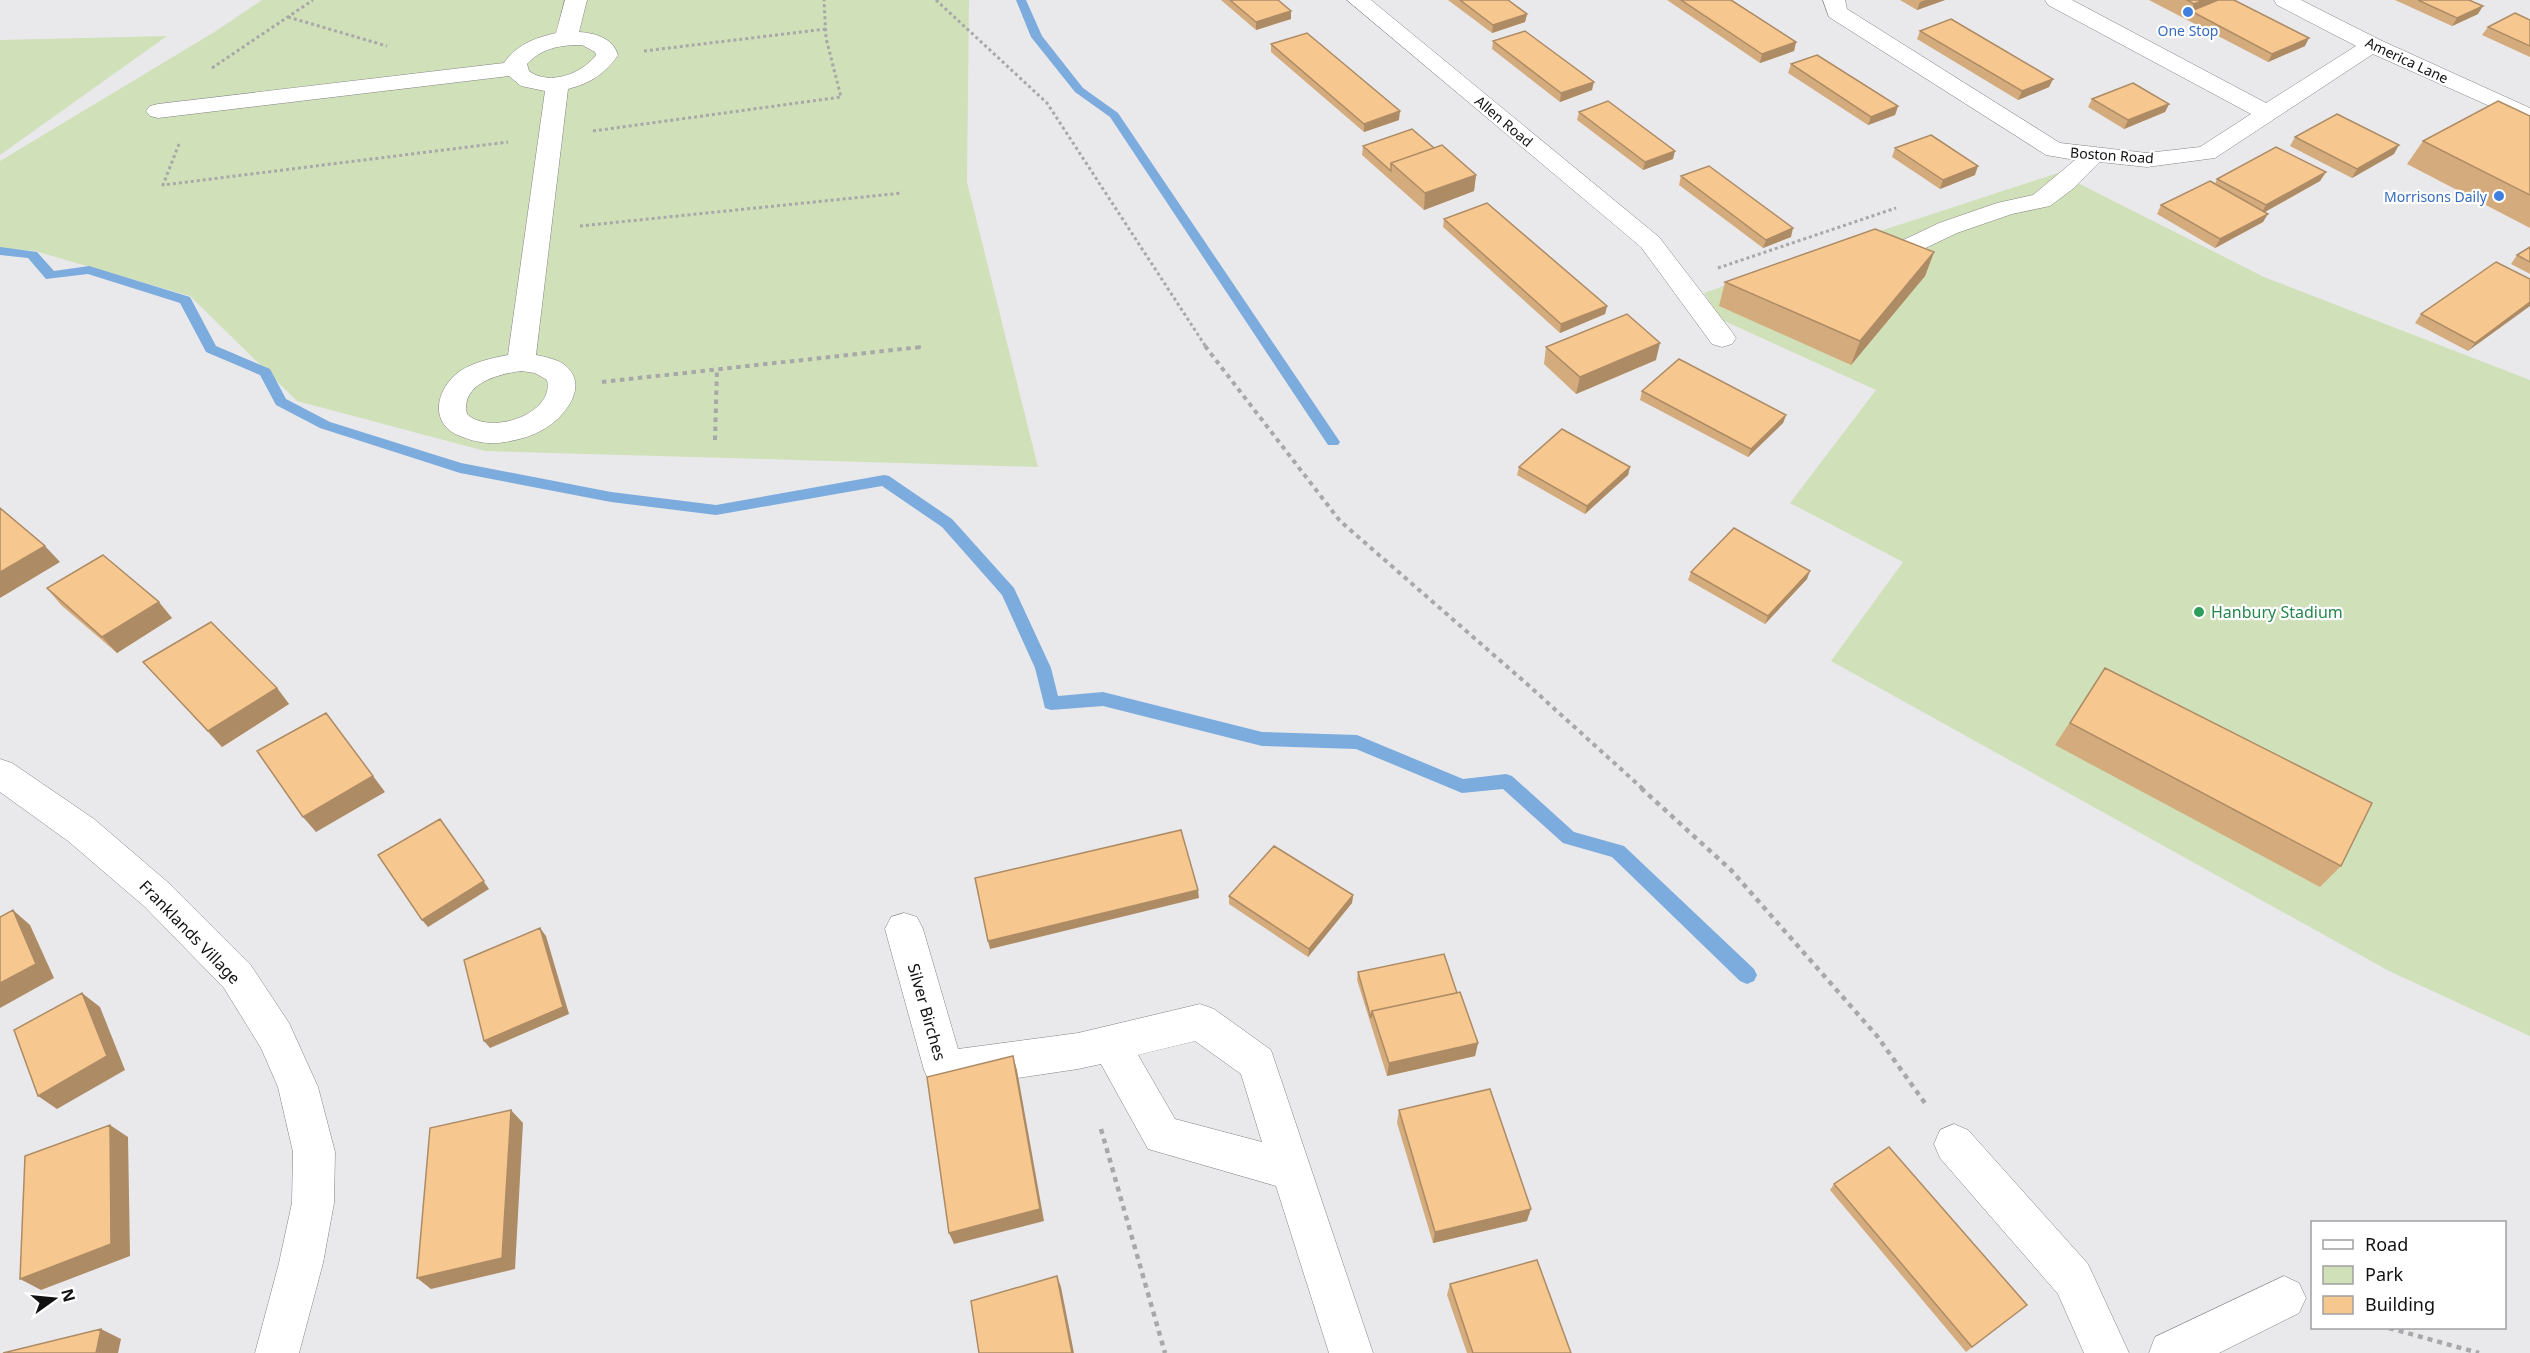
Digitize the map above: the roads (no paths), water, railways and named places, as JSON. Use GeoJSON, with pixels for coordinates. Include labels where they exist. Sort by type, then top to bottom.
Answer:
{"type":"FeatureCollection","features":[{"type":"Feature","properties":{"kind":"street"},"geometry":{"type":"LineString","coordinates":[[566,38],[576,0]]}},
{"type":"Feature","properties":{"kind":"street","name":"Allen Road"},"geometry":{"type":"LineString","coordinates":[[1358,0],[1650,242],[1722,338]]}},
{"type":"Feature","properties":{"kind":"street","name":"Boston Road"},"geometry":{"type":"LineString","coordinates":[[1834,0],[1837,12],[2054,150],[2147,160],[2206,153],[2372,45]]}},
{"type":"Feature","properties":{"kind":"street"},"geometry":{"type":"LineString","coordinates":[[2056,0],[2267,113]]}},
{"type":"Feature","properties":{"kind":"street","name":"America Lane"},"geometry":{"type":"LineString","coordinates":[[2285,0],[2372,45],[2530,117]]}},
{"type":"Feature","properties":{"kind":"street"},"geometry":{"type":"LineString","coordinates":[[566,38],[587,39],[605,48],[607,55],[597,70],[579,80],[557,84],[529,82],[520,78],[515,63],[530,48],[566,38]]}},
{"type":"Feature","properties":{"kind":"street"},"geometry":{"type":"LineString","coordinates":[[158,111],[516,68]]}},
{"type":"Feature","properties":{"kind":"street"},"geometry":{"type":"LineString","coordinates":[[521,362],[557,84]]}},
{"type":"Feature","properties":{"kind":"street"},"geometry":{"type":"LineString","coordinates":[[1906,248],[1948,228],[2006,208],[2042,201],[2066,183],[2094,155]]}},
{"type":"Feature","properties":{"kind":"street"},"geometry":{"type":"LineString","coordinates":[[521,362],[537,363],[550,368],[559,375],[563,386],[560,399],[550,411],[536,421],[517,429],[497,432],[479,432],[464,427],[455,419],[451,409],[453,398],[460,387],[486,369],[521,362]]}},
{"type":"Feature","properties":{"kind":"street","name":"Franklands Village"},"geometry":{"type":"LineString","coordinates":[[0,773],[81,830],[158,896],[237,976],[275,1035],[298,1088],[314,1152],[312,1203],[301,1263],[277,1353]]}},
{"type":"Feature","properties":{"kind":"street","name":"Silver Birches"},"geometry":{"type":"LineString","coordinates":[[904,929],[944,1070],[1095,1047],[1200,1022],[1257,1063],[1351,1353]]}},
{"type":"Feature","properties":{"kind":"street"},"geometry":{"type":"LineString","coordinates":[[1095,1047],[1162,1135],[1292,1170]]}},
{"type":"Feature","properties":{"kind":"street"},"geometry":{"type":"LineString","coordinates":[[1954,1144],[2073,1279],[2108,1353]]}},
{"type":"Feature","properties":{"kind":"street"},"geometry":{"type":"LineString","coordinates":[[2171,1353],[2284,1298]]}},
{"type":"Feature","properties":{"kind":"waterway"},"geometry":{"type":"LineString","coordinates":[[1021,0],[1037,37],[1079,90],[1114,115],[1333,442]]}},
{"type":"Feature","properties":{"kind":"waterway"},"geometry":{"type":"LineString","coordinates":[[0,251],[32,255],[51,276],[89,270],[185,300],[211,349],[265,372],[281,402],[325,425],[460,468],[611,497],[716,510],[884,480],[947,523],[1008,592],[1043,668],[1051,703],[1103,699],[1262,739],[1357,742],[1462,786],[1506,781],[1569,838],[1618,851],[1747,975]]}},
{"type":"Feature","properties":{"kind":"place","name":"One Stop"},"geometry":{"type":"Point","coordinates":[2188,12]}},
{"type":"Feature","properties":{"kind":"place","name":"Morrisons Daily"},"geometry":{"type":"Point","coordinates":[2499,196]}},
{"type":"Feature","properties":{"kind":"place","name":"Hanbury Stadium"},"geometry":{"type":"Point","coordinates":[2199,612]}}]}
